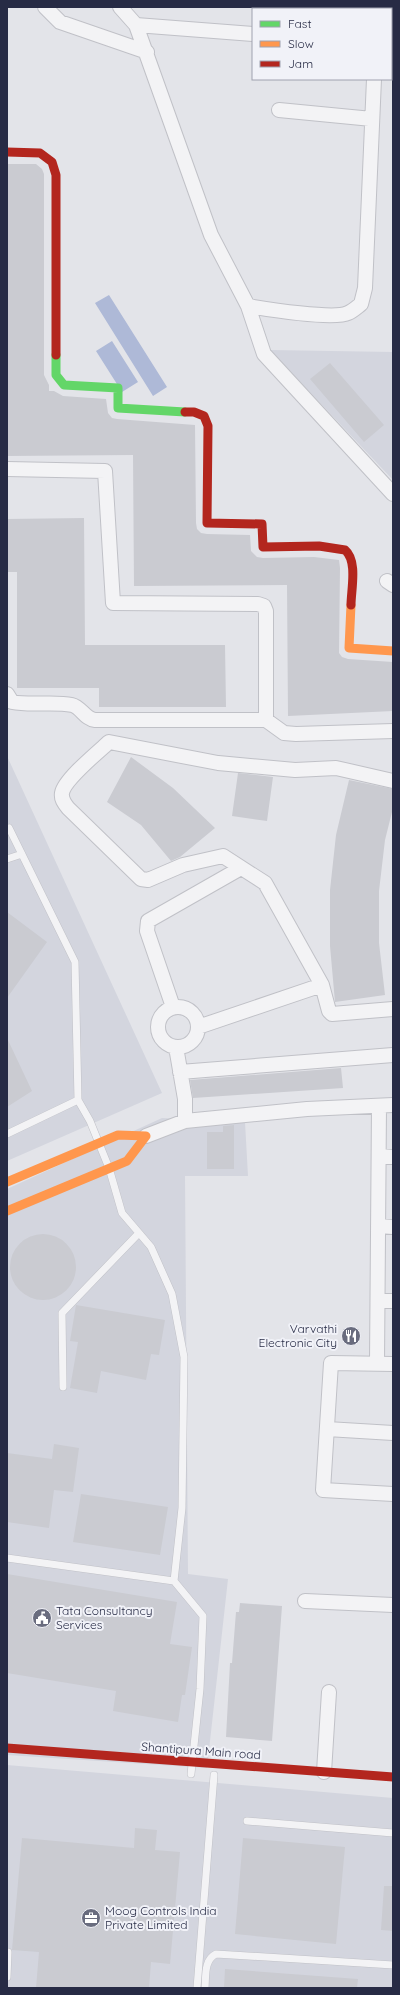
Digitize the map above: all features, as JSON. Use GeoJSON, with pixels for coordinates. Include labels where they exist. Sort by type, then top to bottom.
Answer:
{"type":"FeatureCollection","features":[{"type":"Feature","properties":{"kind":"street"},"geometry":{"type":"LineString","coordinates":[[45,7],[60,22],[146,52]]}},
{"type":"Feature","properties":{"kind":"street"},"geometry":{"type":"LineString","coordinates":[[120,7],[136,25],[211,234],[248,306],[264,354],[393,494]]}},
{"type":"Feature","properties":{"kind":"street"},"geometry":{"type":"LineString","coordinates":[[136,25],[252,34]]}},
{"type":"Feature","properties":{"kind":"street"},"geometry":{"type":"LineString","coordinates":[[248,306],[284,312],[347,314],[361,304],[365,288],[374,80]]}},
{"type":"Feature","properties":{"kind":"street"},"geometry":{"type":"LineString","coordinates":[[279,110],[372,119]]}},
{"type":"Feature","properties":{"kind":"street"},"geometry":{"type":"LineString","coordinates":[[7,152],[40,153],[52,162],[56,175],[56,374],[64,385],[118,388],[118,408],[194,412],[204,416],[208,426],[207,523],[262,524],[263,547],[332,547],[346,550],[349,554],[352,567],[349,648],[393,651]]}},
{"type":"Feature","properties":{"kind":"street"},"geometry":{"type":"LineString","coordinates":[[7,469],[105,471],[113,603],[258,604],[264,606],[266,611],[266,720]]}},
{"type":"Feature","properties":{"kind":"street"},"geometry":{"type":"LineString","coordinates":[[7,694],[12,702],[22,704],[72,705],[90,720],[266,720],[284,734],[393,731]]}},
{"type":"Feature","properties":{"kind":"street"},"geometry":{"type":"LineString","coordinates":[[393,781],[336,768],[295,770],[218,763],[109,742],[66,783],[62,792],[62,801],[68,808],[141,879],[148,880],[183,865],[222,856],[265,883],[322,985],[329,1011],[332,1014],[393,1009]]}},
{"type":"Feature","properties":{"kind":"street"},"geometry":{"type":"LineString","coordinates":[[173,1007],[147,931],[148,921],[241,868]]}},
{"type":"Feature","properties":{"kind":"street"},"geometry":{"type":"LineString","coordinates":[[198,1028],[322,985]]}},
{"type":"Feature","properties":{"kind":"street"},"geometry":{"type":"LineString","coordinates":[[173,1007],[184,1007],[190,1010],[198,1021],[198,1028],[194,1040],[188,1044],[176,1047],[164,1041],[158,1029],[161,1016],[166,1010],[173,1007]]}},
{"type":"Feature","properties":{"kind":"street"},"geometry":{"type":"LineString","coordinates":[[176,1047],[184,1099],[185,1121]]}},
{"type":"Feature","properties":{"kind":"street"},"geometry":{"type":"LineString","coordinates":[[180,1072],[393,1054]]}},
{"type":"Feature","properties":{"kind":"street"},"geometry":{"type":"LineString","coordinates":[[7,1182],[118,1135],[146,1136],[185,1121],[307,1109],[393,1105]]}},
{"type":"Feature","properties":{"kind":"street"},"geometry":{"type":"LineString","coordinates":[[378,1363],[379,1106]]}},
{"type":"Feature","properties":{"kind":"street"},"geometry":{"type":"LineString","coordinates":[[7,1211],[126,1161],[146,1136]]}},
{"type":"Feature","properties":{"kind":"street"},"geometry":{"type":"LineString","coordinates":[[379,1156],[393,1157]]}},
{"type":"Feature","properties":{"kind":"street"},"geometry":{"type":"LineString","coordinates":[[378,1226],[393,1227]]}},
{"type":"Feature","properties":{"kind":"street"},"geometry":{"type":"LineString","coordinates":[[378,1301],[393,1301]]}},
{"type":"Feature","properties":{"kind":"street"},"geometry":{"type":"LineString","coordinates":[[393,1364],[331,1363],[323,1490],[393,1494]]}},
{"type":"Feature","properties":{"kind":"street"},"geometry":{"type":"LineString","coordinates":[[327,1429],[393,1433]]}},
{"type":"Feature","properties":{"kind":"street"},"geometry":{"type":"LineString","coordinates":[[305,1601],[393,1605]]}},
{"type":"Feature","properties":{"kind":"street"},"geometry":{"type":"LineString","coordinates":[[324,1772],[329,1692]]}},
{"type":"Feature","properties":{"kind":"street","name":"Shantipura Main road"},"geometry":{"type":"LineString","coordinates":[[7,1748],[393,1777]]}},
{"type":"Feature","properties":{"kind":"lane"},"geometry":{"type":"LineString","coordinates":[[8,828],[75,962],[78,1100],[90,1121],[99,1142],[109,1168],[122,1213],[151,1247],[172,1294],[184,1357],[182,1508],[174,1581]]}},
{"type":"Feature","properties":{"kind":"lane"},"geometry":{"type":"LineString","coordinates":[[7,859],[22,854]]}},
{"type":"Feature","properties":{"kind":"lane"},"geometry":{"type":"LineString","coordinates":[[7,1134],[78,1100]]}},
{"type":"Feature","properties":{"kind":"lane"},"geometry":{"type":"LineString","coordinates":[[62,1387],[62,1313],[139,1233]]}},
{"type":"Feature","properties":{"kind":"lane"},"geometry":{"type":"LineString","coordinates":[[7,1558],[174,1581],[203,1616],[200,1688],[193,1763],[203,1774],[197,1988]]}},
{"type":"Feature","properties":{"kind":"lane"},"geometry":{"type":"LineString","coordinates":[[247,1821],[393,1833]]}},
{"type":"Feature","properties":{"kind":"lane"},"geometry":{"type":"LineString","coordinates":[[7,1977],[8,1952]]}},
{"type":"Feature","properties":{"kind":"lane"},"geometry":{"type":"LineString","coordinates":[[205,1988],[207,1962],[210,1957],[216,1954],[393,1965]]}},
{"type":"Feature","properties":{"kind":"shaded area"},"geometry":{"type":"Polygon","coordinates":[[[270,350],[393,352],[393,480],[270,350]]]}},
{"type":"Feature","properties":{"kind":"shaded area"},"geometry":{"type":"Polygon","coordinates":[[[7,756],[162,1093],[7,1161],[7,756]]]}},
{"type":"Feature","properties":{"kind":"shaded area"},"geometry":{"type":"Polygon","coordinates":[[[162,1118],[245,1122],[248,1176],[185,1176],[188,1574],[228,1579],[207,1768],[7,1755],[7,1189],[162,1118]]]}},
{"type":"Feature","properties":{"kind":"shaded area"},"geometry":{"type":"Polygon","coordinates":[[[7,1765],[393,1798],[393,1988],[7,1988],[7,1765]]]}},
{"type":"Feature","properties":{"kind":"water"},"geometry":{"type":"Polygon","coordinates":[[[109,295],[167,387],[153,396],[95,303],[109,295]]]}},
{"type":"Feature","properties":{"kind":"water"},"geometry":{"type":"Polygon","coordinates":[[[112,341],[138,382],[122,392],[96,351],[112,341]]]}},
{"type":"Feature","properties":{"kind":"building"},"geometry":{"type":"Polygon","coordinates":[[[7,164],[36,164],[42,169],[44,174],[44,375],[49,385],[49,391],[54,391],[63,396],[106,399],[108,413],[112,418],[195,425],[197,529],[201,533],[207,534],[250,535],[251,551],[257,557],[314,557],[339,560],[339,653],[342,657],[348,659],[393,662],[393,711],[288,716],[287,585],[134,586],[133,455],[7,456],[7,164]]]}},
{"type":"Feature","properties":{"kind":"building"},"geometry":{"type":"Polygon","coordinates":[[[330,363],[384,425],[364,442],[310,379],[330,363]]]}},
{"type":"Feature","properties":{"kind":"building"},"geometry":{"type":"Polygon","coordinates":[[[84,518],[85,645],[225,645],[226,707],[99,707],[99,688],[17,688],[17,572],[7,572],[7,519],[84,518]]]}},
{"type":"Feature","properties":{"kind":"building"},"geometry":{"type":"Polygon","coordinates":[[[131,757],[173,788],[215,828],[180,857],[171,861],[141,825],[107,802],[131,757]]]}},
{"type":"Feature","properties":{"kind":"building"},"geometry":{"type":"Polygon","coordinates":[[[238,773],[273,777],[267,821],[232,816],[238,773]]]}},
{"type":"Feature","properties":{"kind":"building"},"geometry":{"type":"Polygon","coordinates":[[[349,780],[393,789],[393,808],[385,840],[379,891],[379,943],[385,995],[335,1002],[330,946],[330,890],[336,835],[349,780]]]}},
{"type":"Feature","properties":{"kind":"building"},"geometry":{"type":"Polygon","coordinates":[[[7,912],[47,942],[7,998],[7,912]]]}},
{"type":"Feature","properties":{"kind":"building"},"geometry":{"type":"Polygon","coordinates":[[[7,1038],[32,1091],[7,1107],[7,1038]]]}},
{"type":"Feature","properties":{"kind":"building"},"geometry":{"type":"Polygon","coordinates":[[[341,1068],[343,1088],[193,1098],[190,1080],[341,1068]]]}},
{"type":"Feature","properties":{"kind":"building"},"geometry":{"type":"Polygon","coordinates":[[[234,1125],[234,1169],[207,1169],[207,1132],[223,1132],[223,1126],[234,1125]]]}},
{"type":"Feature","properties":{"kind":"building"},"geometry":{"type":"Polygon","coordinates":[[[36,1234],[50,1234],[62,1239],[71,1248],[76,1260],[74,1280],[67,1291],[50,1300],[36,1300],[24,1295],[15,1286],[10,1274],[10,1260],[15,1248],[24,1239],[36,1234]]]}},
{"type":"Feature","properties":{"kind":"building"},"geometry":{"type":"Polygon","coordinates":[[[76,1305],[165,1320],[159,1355],[151,1354],[146,1380],[101,1371],[97,1393],[70,1388],[78,1342],[70,1341],[76,1305]]]}},
{"type":"Feature","properties":{"kind":"building"},"geometry":{"type":"Polygon","coordinates":[[[54,1444],[79,1448],[73,1492],[54,1490],[49,1528],[7,1522],[7,1453],[52,1459],[54,1444]]]}},
{"type":"Feature","properties":{"kind":"building"},"geometry":{"type":"Polygon","coordinates":[[[81,1494],[168,1507],[160,1555],[73,1542],[81,1494]]]}},
{"type":"Feature","properties":{"kind":"building"},"geometry":{"type":"Polygon","coordinates":[[[7,1574],[177,1602],[170,1644],[192,1647],[185,1695],[182,1695],[178,1722],[113,1711],[116,1691],[7,1673],[7,1574]]]}},
{"type":"Feature","properties":{"kind":"building"},"geometry":{"type":"Polygon","coordinates":[[[240,1603],[282,1606],[272,1741],[226,1737],[230,1663],[232,1663],[236,1612],[239,1612],[240,1603]]]}},
{"type":"Feature","properties":{"kind":"building"},"geometry":{"type":"Polygon","coordinates":[[[135,1828],[157,1830],[155,1850],[180,1852],[170,1964],[151,1962],[149,1988],[36,1988],[39,1952],[12,1950],[22,1838],[134,1848],[135,1828]]]}},
{"type":"Feature","properties":{"kind":"building"},"geometry":{"type":"Polygon","coordinates":[[[243,1838],[345,1847],[336,1944],[235,1934],[243,1838]]]}},
{"type":"Feature","properties":{"kind":"building"},"geometry":{"type":"Polygon","coordinates":[[[384,1886],[393,1886],[393,1931],[381,1930],[384,1886]]]}},
{"type":"Feature","properties":{"kind":"building"},"geometry":{"type":"Polygon","coordinates":[[[225,1969],[358,1979],[357,1988],[224,1988],[225,1969]]]}},
{"type":"Feature","properties":{"kind":"traffic: fast"},"geometry":{"type":"LineString","coordinates":[[56,355],[56,375],[64,385],[118,388],[118,408],[185,412]]}},
{"type":"Feature","properties":{"kind":"traffic: slow"},"geometry":{"type":"LineString","coordinates":[[351,605],[349,648],[393,651]]}},
{"type":"Feature","properties":{"kind":"traffic: slow"},"geometry":{"type":"LineString","coordinates":[[7,1182],[118,1135],[146,1136]]}},
{"type":"Feature","properties":{"kind":"traffic: slow"},"geometry":{"type":"LineString","coordinates":[[7,1211],[127,1161],[146,1136]]}},
{"type":"Feature","properties":{"kind":"traffic: jam"},"geometry":{"type":"LineString","coordinates":[[7,152],[40,153],[52,162],[56,175],[56,355]]}},
{"type":"Feature","properties":{"kind":"traffic: jam"},"geometry":{"type":"LineString","coordinates":[[185,412],[194,412],[204,416],[208,426],[207,523],[262,524],[263,547],[319,546],[345,550],[349,555],[353,568],[351,605]]}},
{"type":"Feature","properties":{"kind":"traffic: jam"},"geometry":{"type":"LineString","coordinates":[[7,1748],[393,1777]]}},
{"type":"Feature","properties":{"kind":"place","name":"Varvathi Electronic City"},"geometry":{"type":"Point","coordinates":[351,1336]}},
{"type":"Feature","properties":{"kind":"place","name":"Tata Consultancy Services"},"geometry":{"type":"Point","coordinates":[42,1618]}},
{"type":"Feature","properties":{"kind":"place","name":"Moog Controls India Private Limited"},"geometry":{"type":"Point","coordinates":[91,1918]}}]}
